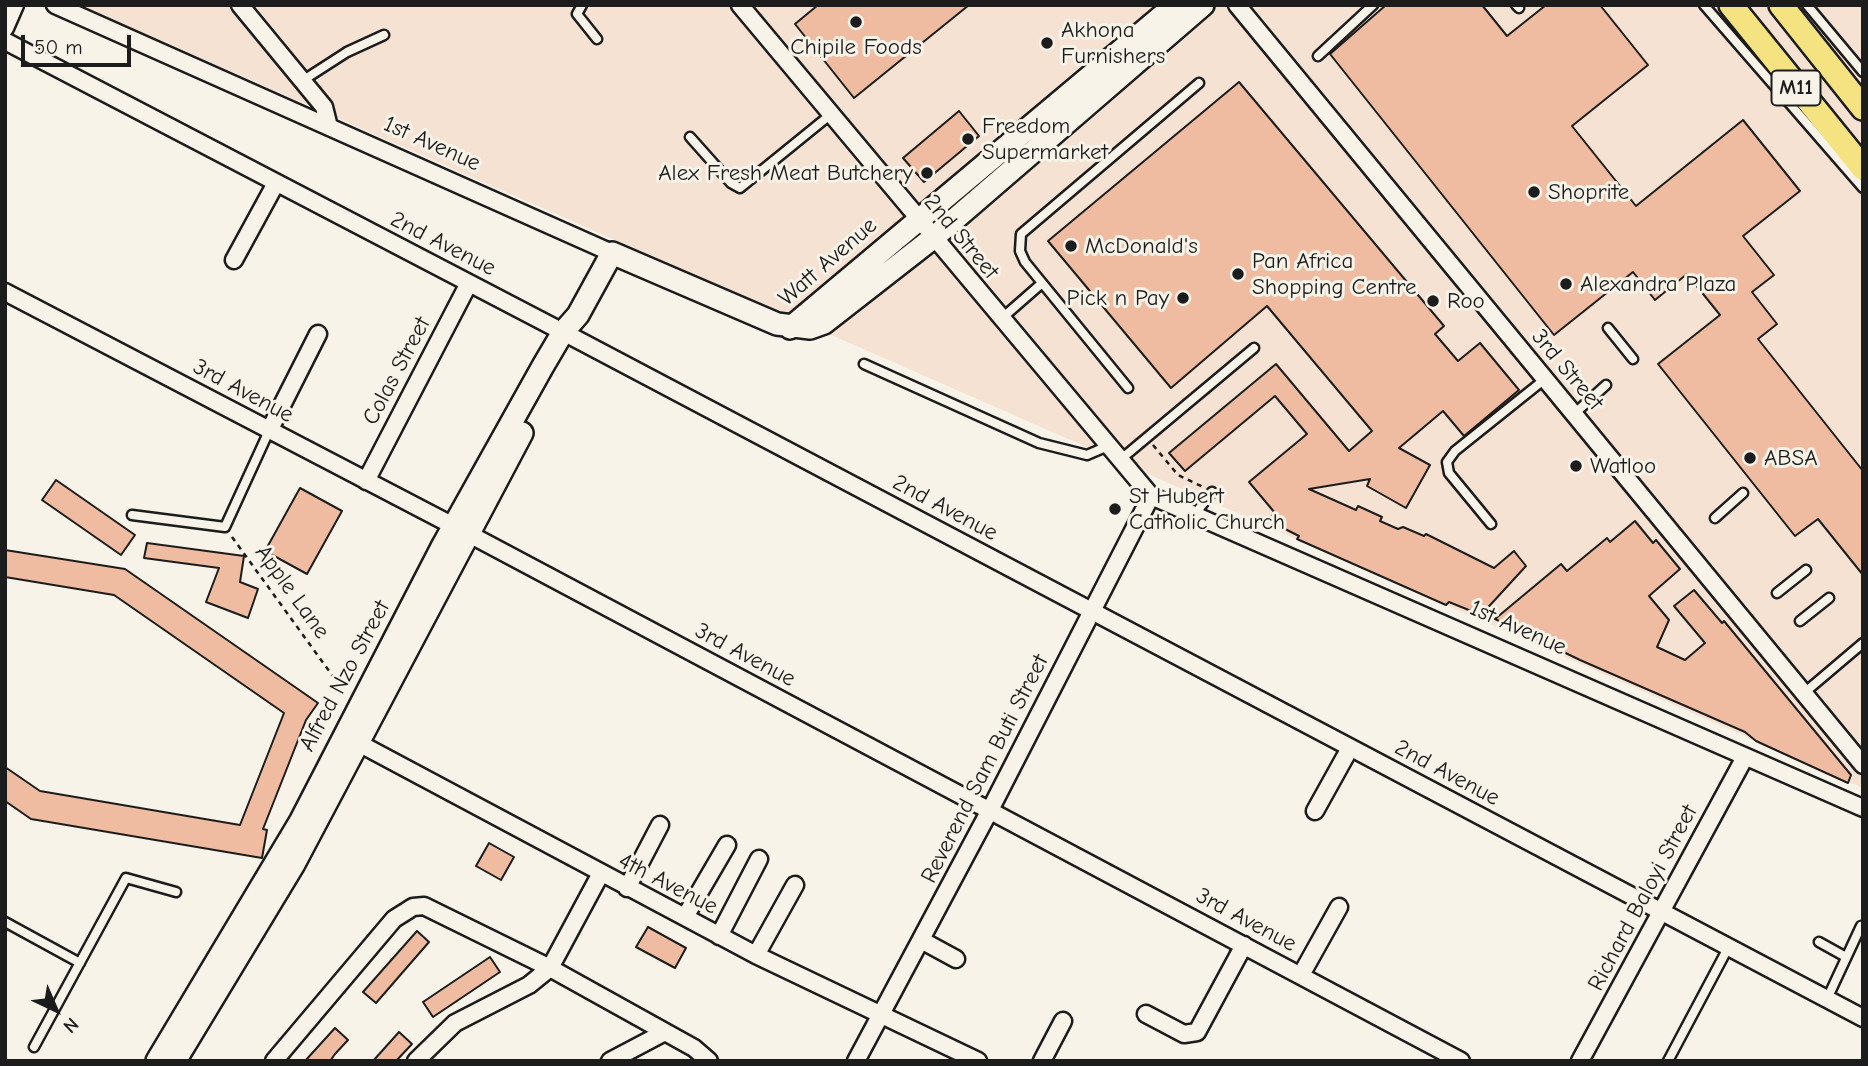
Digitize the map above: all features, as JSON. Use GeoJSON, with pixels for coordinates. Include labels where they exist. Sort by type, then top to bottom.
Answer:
{"type":"FeatureCollection","features":[{"type":"Feature","properties":{"kind":"main road","name":"M11"},"geometry":{"type":"LineString","coordinates":[[1731,5],[1863,168]]}},
{"type":"Feature","properties":{"kind":"main road","name":"M11"},"geometry":{"type":"LineString","coordinates":[[1781,5],[1863,108]]}},
{"type":"Feature","properties":{"kind":"street"},"geometry":{"type":"LineString","coordinates":[[5,27],[15,5]]}},
{"type":"Feature","properties":{"kind":"street","name":"1st Avenue"},"geometry":{"type":"LineString","coordinates":[[55,5],[612,253],[790,328]]}},
{"type":"Feature","properties":{"kind":"street"},"geometry":{"type":"LineString","coordinates":[[240,5],[324,107],[329,127]]}},
{"type":"Feature","properties":{"kind":"street","name":"2nd Street"},"geometry":{"type":"LineString","coordinates":[[740,5],[917,220],[1151,496]]}},
{"type":"Feature","properties":{"kind":"street","name":"Watt Avenue"},"geometry":{"type":"LineString","coordinates":[[790,328],[1175,5]]}},
{"type":"Feature","properties":{"kind":"street","name":"Watt Avenue"},"geometry":{"type":"LineString","coordinates":[[790,328],[810,328],[831,319],[933,238],[1203,5]]}},
{"type":"Feature","properties":{"kind":"street","name":"3rd Street"},"geometry":{"type":"LineString","coordinates":[[1237,5],[1863,765]]}},
{"type":"Feature","properties":{"kind":"street","name":"2nd Avenue"},"geometry":{"type":"LineString","coordinates":[[5,41],[568,334],[1863,1018]]}},
{"type":"Feature","properties":{"kind":"street"},"geometry":{"type":"LineString","coordinates":[[234,260],[276,183]]}},
{"type":"Feature","properties":{"kind":"street","name":"Alfred Nzo Street"},"geometry":{"type":"LineString","coordinates":[[175,1061],[294,864],[351,740],[461,530],[612,253]]}},
{"type":"Feature","properties":{"kind":"street","name":"Colas Street"},"geometry":{"type":"LineString","coordinates":[[366,481],[469,283]]}},
{"type":"Feature","properties":{"kind":"street","name":"3rd Avenue"},"geometry":{"type":"LineString","coordinates":[[5,292],[461,530],[1461,1061]]}},
{"type":"Feature","properties":{"kind":"street"},"geometry":{"type":"LineString","coordinates":[[269,431],[318,334]]}},
{"type":"Feature","properties":{"kind":"street","name":"1st Avenue"},"geometry":{"type":"LineString","coordinates":[[1151,496],[1863,808]]}},
{"type":"Feature","properties":{"kind":"street","name":"Reverend Sam Buti Street"},"geometry":{"type":"LineString","coordinates":[[856,1061],[990,810],[1151,496]]}},
{"type":"Feature","properties":{"kind":"street","name":"Alfred Nzo Street"},"geometry":{"type":"LineString","coordinates":[[157,1061],[351,740],[358,709],[461,530]]}},
{"type":"Feature","properties":{"kind":"street","name":"4th Avenue"},"geometry":{"type":"LineString","coordinates":[[351,740],[755,955],[881,1012],[978,1061]]}},
{"type":"Feature","properties":{"kind":"street"},"geometry":{"type":"LineString","coordinates":[[1315,811],[1350,748]]}},
{"type":"Feature","properties":{"kind":"street","name":"Richard Baloyi Street"},"geometry":{"type":"LineString","coordinates":[[1580,1061],[1745,757]]}},
{"type":"Feature","properties":{"kind":"street"},"geometry":{"type":"LineString","coordinates":[[627,888],[660,825]]}},
{"type":"Feature","properties":{"kind":"street"},"geometry":{"type":"LineString","coordinates":[[685,917],[727,845]]}},
{"type":"Feature","properties":{"kind":"street"},"geometry":{"type":"LineString","coordinates":[[719,936],[759,859]]}},
{"type":"Feature","properties":{"kind":"street"},"geometry":{"type":"LineString","coordinates":[[416,1061],[456,1023],[529,985],[550,968],[600,874]]}},
{"type":"Feature","properties":{"kind":"street"},"geometry":{"type":"LineString","coordinates":[[755,955],[795,886]]}},
{"type":"Feature","properties":{"kind":"street"},"geometry":{"type":"LineString","coordinates":[[274,1061],[394,919],[413,907],[435,908],[666,1032],[694,1048],[709,1061]]}},
{"type":"Feature","properties":{"kind":"street"},"geometry":{"type":"LineString","coordinates":[[1301,975],[1339,907]]}},
{"type":"Feature","properties":{"kind":"street"},"geometry":{"type":"LineString","coordinates":[[922,940],[956,959]]}},
{"type":"Feature","properties":{"kind":"street"},"geometry":{"type":"LineString","coordinates":[[1146,1014],[1184,1034],[1197,1032],[1244,945]]}},
{"type":"Feature","properties":{"kind":"street"},"geometry":{"type":"LineString","coordinates":[[1042,1061],[1063,1021]]}},
{"type":"Feature","properties":{"kind":"street"},"geometry":{"type":"LineString","coordinates":[[610,1061],[666,1032]]}},
{"type":"Feature","properties":{"kind":"lane"},"geometry":{"type":"LineString","coordinates":[[582,5],[577,14],[597,40]]}},
{"type":"Feature","properties":{"kind":"lane"},"geometry":{"type":"LineString","coordinates":[[1318,56],[1373,5]]}},
{"type":"Feature","properties":{"kind":"lane"},"geometry":{"type":"LineString","coordinates":[[1704,5],[1863,188]]}},
{"type":"Feature","properties":{"kind":"lane"},"geometry":{"type":"LineString","coordinates":[[1807,5],[1863,72]]}},
{"type":"Feature","properties":{"kind":"lane"},"geometry":{"type":"LineString","coordinates":[[302,81],[346,52],[384,35]]}},
{"type":"Feature","properties":{"kind":"lane"},"geometry":{"type":"LineString","coordinates":[[1128,388],[1025,262],[1020,251],[1021,234],[1199,83]]}},
{"type":"Feature","properties":{"kind":"lane"},"geometry":{"type":"LineString","coordinates":[[690,137],[731,183],[740,188],[830,115]]}},
{"type":"Feature","properties":{"kind":"lane"},"geometry":{"type":"LineString","coordinates":[[1001,319],[1041,284]]}},
{"type":"Feature","properties":{"kind":"lane"},"geometry":{"type":"LineString","coordinates":[[1608,328],[1633,359]]}},
{"type":"Feature","properties":{"kind":"lane"},"geometry":{"type":"LineString","coordinates":[[1120,460],[1254,348]]}},
{"type":"Feature","properties":{"kind":"lane"},"geometry":{"type":"LineString","coordinates":[[864,364],[1039,443],[1087,455],[1108,446]]}},
{"type":"Feature","properties":{"kind":"lane"},"geometry":{"type":"LineString","coordinates":[[1490,524],[1449,473],[1447,462],[1455,451],[1545,379]]}},
{"type":"Feature","properties":{"kind":"lane"},"geometry":{"type":"LineString","coordinates":[[1574,414],[1606,385]]}},
{"type":"Feature","properties":{"kind":"lane"},"geometry":{"type":"LineString","coordinates":[[132,515],[225,527],[269,431]]}},
{"type":"Feature","properties":{"kind":"lane"},"geometry":{"type":"LineString","coordinates":[[1195,514],[1212,492]]}},
{"type":"Feature","properties":{"kind":"lane"},"geometry":{"type":"LineString","coordinates":[[1715,518],[1744,493]]}},
{"type":"Feature","properties":{"kind":"lane"},"geometry":{"type":"LineString","coordinates":[[1777,593],[1806,570]]}},
{"type":"Feature","properties":{"kind":"lane"},"geometry":{"type":"LineString","coordinates":[[1800,621],[1829,598]]}},
{"type":"Feature","properties":{"kind":"lane"},"geometry":{"type":"LineString","coordinates":[[1804,694],[1863,643]]}},
{"type":"Feature","properties":{"kind":"lane"},"geometry":{"type":"LineString","coordinates":[[34,1047],[126,878],[176,892]]}},
{"type":"Feature","properties":{"kind":"lane"},"geometry":{"type":"LineString","coordinates":[[5,922],[80,962]]}},
{"type":"Feature","properties":{"kind":"lane"},"geometry":{"type":"LineString","coordinates":[[1827,999],[1861,926]]}},
{"type":"Feature","properties":{"kind":"lane"},"geometry":{"type":"LineString","coordinates":[[1819,942],[1846,957]]}},
{"type":"Feature","properties":{"kind":"lane"},"geometry":{"type":"LineString","coordinates":[[1668,1061],[1728,948]]}},
{"type":"Feature","properties":{"kind":"path"},"geometry":{"type":"LineString","coordinates":[[1149,437],[1178,475],[1212,492]]}},
{"type":"Feature","properties":{"kind":"path","name":"Apple Lane"},"geometry":{"type":"LineString","coordinates":[[225,527],[358,709]]}},
{"type":"Feature","properties":{"kind":"shaded area"},"geometry":{"type":"Polygon","coordinates":[[[80,5],[1863,5],[1863,788],[80,5]]]}},
{"type":"Feature","properties":{"kind":"building"},"geometry":{"type":"Polygon","coordinates":[[[818,5],[969,5],[854,98],[795,24],[818,5]]]}},
{"type":"Feature","properties":{"kind":"building","name":"Alexandra Plaza"},"geometry":{"type":"Polygon","coordinates":[[[1386,5],[1482,5],[1507,36],[1546,5],[1600,5],[1648,65],[1572,126],[1636,206],[1743,120],[1800,191],[1743,236],[1774,275],[1752,292],[1777,324],[1758,339],[1863,471],[1863,575],[1818,519],[1795,536],[1658,364],[1720,315],[1687,274],[1655,300],[1633,272],[1554,335],[1330,54],[1386,5]]]}},
{"type":"Feature","properties":{"kind":"building","name":"Pan Africa Shopping Centre"},"geometry":{"type":"Polygon","coordinates":[[[1239,82],[1444,326],[1435,334],[1458,361],[1480,343],[1519,390],[1464,436],[1443,411],[1399,448],[1430,465],[1406,508],[1367,486],[1370,479],[1309,489],[1356,510],[1358,506],[1382,517],[1380,521],[1398,529],[1403,527],[1424,536],[1426,534],[1494,568],[1514,551],[1526,566],[1481,615],[1449,602],[1446,605],[1297,539],[1299,536],[1267,520],[1275,513],[1249,482],[1307,434],[1275,396],[1185,471],[1169,453],[1276,364],[1349,451],[1372,431],[1267,306],[1171,388],[1048,241],[1239,82]]]}},
{"type":"Feature","properties":{"kind":"building"},"geometry":{"type":"Polygon","coordinates":[[[959,111],[979,136],[924,182],[903,158],[959,111]]]}},
{"type":"Feature","properties":{"kind":"building"},"geometry":{"type":"Polygon","coordinates":[[[56,480],[135,535],[121,555],[42,500],[56,480]]]}},
{"type":"Feature","properties":{"kind":"building"},"geometry":{"type":"Polygon","coordinates":[[[300,488],[342,511],[307,574],[265,551],[300,488]]]}},
{"type":"Feature","properties":{"kind":"building"},"geometry":{"type":"Polygon","coordinates":[[[1635,521],[1653,543],[1656,540],[1680,569],[1649,596],[1669,620],[1657,647],[1685,660],[1705,643],[1674,606],[1694,590],[1722,623],[1724,621],[1851,775],[1848,783],[1756,741],[1745,732],[1580,660],[1495,619],[1561,564],[1567,571],[1607,538],[1610,542],[1635,521]]]}},
{"type":"Feature","properties":{"kind":"building"},"geometry":{"type":"Polygon","coordinates":[[[147,543],[244,556],[240,582],[258,589],[248,618],[206,602],[219,568],[144,558],[147,543]]]}},
{"type":"Feature","properties":{"kind":"building"},"geometry":{"type":"Polygon","coordinates":[[[5,550],[125,569],[318,703],[306,720],[263,829],[267,830],[262,858],[31,819],[5,801],[5,767],[40,791],[240,825],[284,713],[114,595],[5,577],[5,550]]]}},
{"type":"Feature","properties":{"kind":"building"},"geometry":{"type":"Polygon","coordinates":[[[489,843],[514,857],[501,880],[476,866],[489,843]]]}},
{"type":"Feature","properties":{"kind":"building"},"geometry":{"type":"Polygon","coordinates":[[[648,927],[686,948],[675,968],[636,947],[648,927]]]}},
{"type":"Feature","properties":{"kind":"building"},"geometry":{"type":"Polygon","coordinates":[[[417,931],[429,942],[376,1003],[363,992],[417,931]]]}},
{"type":"Feature","properties":{"kind":"building"},"geometry":{"type":"Polygon","coordinates":[[[490,957],[500,972],[433,1017],[423,1002],[490,957]]]}},
{"type":"Feature","properties":{"kind":"building"},"geometry":{"type":"Polygon","coordinates":[[[335,1028],[348,1040],[330,1061],[305,1061],[335,1028]]]}},
{"type":"Feature","properties":{"kind":"building"},"geometry":{"type":"Polygon","coordinates":[[[399,1032],[412,1044],[396,1061],[373,1061],[399,1032]]]}},
{"type":"Feature","properties":{"kind":"place","name":"Chipile Foods"},"geometry":{"type":"Point","coordinates":[856,22]}},
{"type":"Feature","properties":{"kind":"place","name":"Akhona Furnishers"},"geometry":{"type":"Point","coordinates":[1047,43]}},
{"type":"Feature","properties":{"kind":"place","name":"Freedom Supermarket"},"geometry":{"type":"Point","coordinates":[968,139]}},
{"type":"Feature","properties":{"kind":"place","name":"Alex Fresh Meat Butchery"},"geometry":{"type":"Point","coordinates":[927,173]}},
{"type":"Feature","properties":{"kind":"place","name":"Shoprite"},"geometry":{"type":"Point","coordinates":[1534,192]}},
{"type":"Feature","properties":{"kind":"place","name":"McDonald's"},"geometry":{"type":"Point","coordinates":[1071,246]}},
{"type":"Feature","properties":{"kind":"place","name":"Pan Africa Shopping Centre"},"geometry":{"type":"Point","coordinates":[1238,274]}},
{"type":"Feature","properties":{"kind":"place","name":"Alexandra Plaza"},"geometry":{"type":"Point","coordinates":[1566,284]}},
{"type":"Feature","properties":{"kind":"place","name":"Pick n Pay"},"geometry":{"type":"Point","coordinates":[1183,298]}},
{"type":"Feature","properties":{"kind":"place","name":"Roo"},"geometry":{"type":"Point","coordinates":[1433,301]}},
{"type":"Feature","properties":{"kind":"place","name":"ABSA"},"geometry":{"type":"Point","coordinates":[1750,458]}},
{"type":"Feature","properties":{"kind":"place","name":"Watloo"},"geometry":{"type":"Point","coordinates":[1576,466]}},
{"type":"Feature","properties":{"kind":"place","name":"St Hubert Catholic Church"},"geometry":{"type":"Point","coordinates":[1115,509]}}]}
